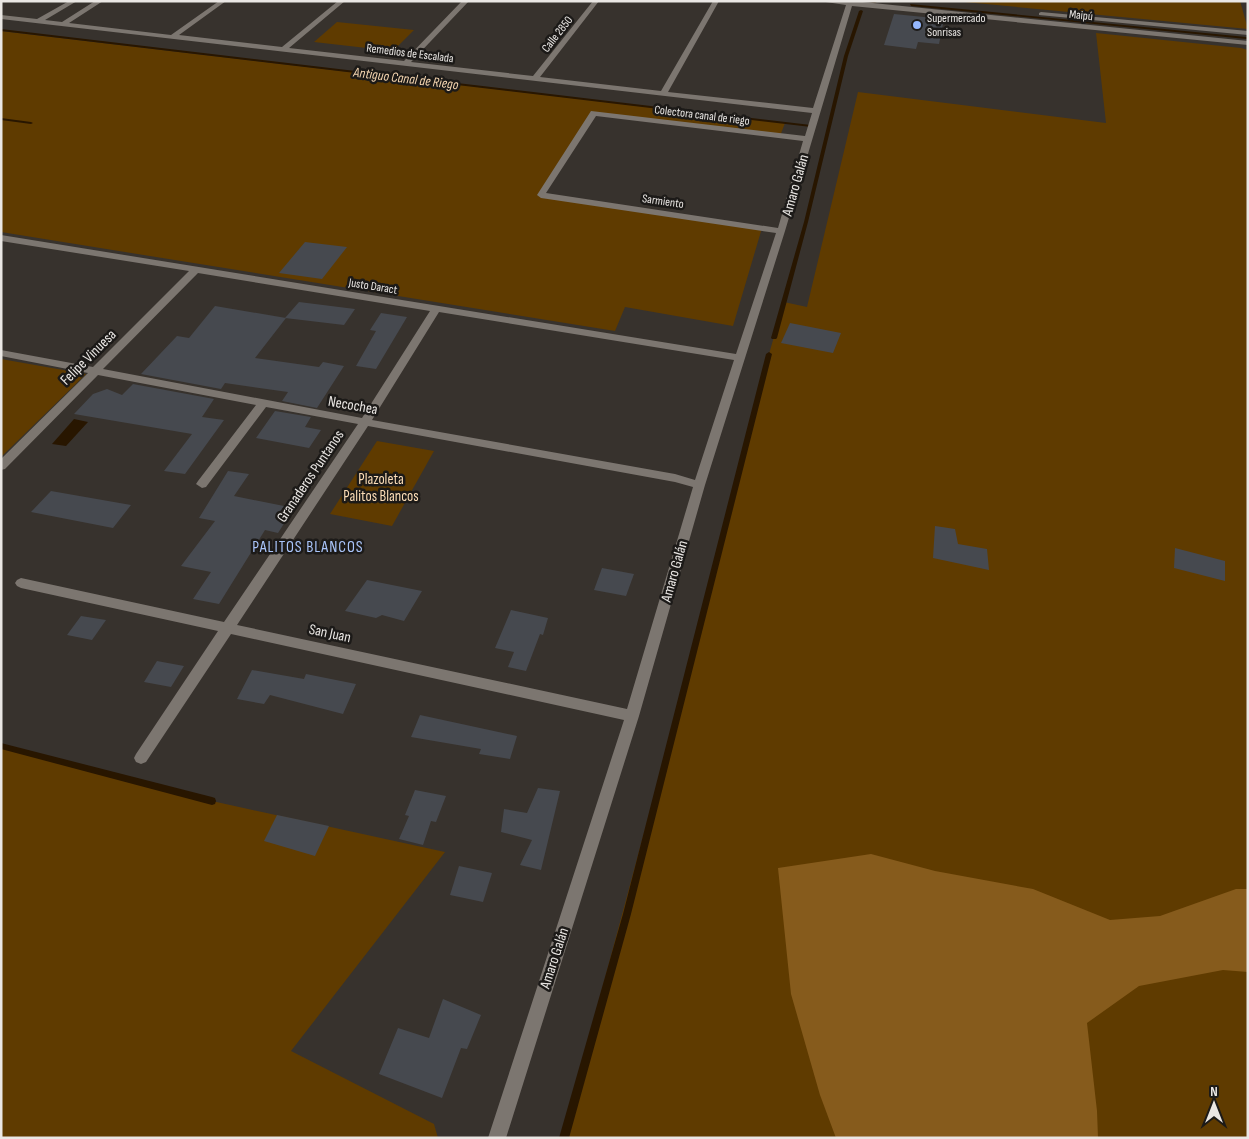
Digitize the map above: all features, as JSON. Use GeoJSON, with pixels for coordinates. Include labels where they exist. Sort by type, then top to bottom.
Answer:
{"type":"FeatureCollection","features":[{"type":"Feature","properties":{"kind":"street"},"geometry":{"type":"LineString","coordinates":[[39,21],[74,1]]}},
{"type":"Feature","properties":{"kind":"street"},"geometry":{"type":"LineString","coordinates":[[63,24],[100,1]]}},
{"type":"Feature","properties":{"kind":"street"},"geometry":{"type":"LineString","coordinates":[[172,37],[223,1]]}},
{"type":"Feature","properties":{"kind":"street"},"geometry":{"type":"LineString","coordinates":[[283,50],[342,1]]}},
{"type":"Feature","properties":{"kind":"street"},"geometry":{"type":"LineString","coordinates":[[405,64],[466,1]]}},
{"type":"Feature","properties":{"kind":"street","name":"Calle 2850"},"geometry":{"type":"LineString","coordinates":[[535,79],[596,1]]}},
{"type":"Feature","properties":{"kind":"street"},"geometry":{"type":"LineString","coordinates":[[663,94],[716,1]]}},
{"type":"Feature","properties":{"kind":"street","name":"Maipú"},"geometry":{"type":"LineString","coordinates":[[822,1],[889,4],[1248,43]]}},
{"type":"Feature","properties":{"kind":"street"},"geometry":{"type":"LineString","coordinates":[[902,1],[961,7]]}},
{"type":"Feature","properties":{"kind":"street","name":"Amaro Galán"},"geometry":{"type":"LineString","coordinates":[[497,1138],[632,716],[699,485],[781,231],[849,3]]}},
{"type":"Feature","properties":{"kind":"street","name":"Maipú"},"geometry":{"type":"LineString","coordinates":[[1030,13],[1248,33]]}},
{"type":"Feature","properties":{"kind":"street","name":"Remedios de Escalada"},"geometry":{"type":"LineString","coordinates":[[1,17],[816,110]]}},
{"type":"Feature","properties":{"kind":"street","name":"Colectora canal de riego"},"geometry":{"type":"LineString","coordinates":[[541,196],[594,114],[808,139]]}},
{"type":"Feature","properties":{"kind":"street","name":"Sarmiento"},"geometry":{"type":"LineString","coordinates":[[541,196],[781,231]]}},
{"type":"Feature","properties":{"kind":"street","name":"Justo Daract"},"geometry":{"type":"LineString","coordinates":[[1,238],[741,358]]}},
{"type":"Feature","properties":{"kind":"street","name":"Felipe Vinuesa"},"geometry":{"type":"LineString","coordinates":[[1,466],[196,270]]}},
{"type":"Feature","properties":{"kind":"street","name":"Granaderos Puntanos"},"geometry":{"type":"LineString","coordinates":[[141,758],[365,422],[436,308]]}},
{"type":"Feature","properties":{"kind":"street","name":"Necochea"},"geometry":{"type":"LineString","coordinates":[[1,353],[97,370],[263,404],[675,478],[699,485]]}},
{"type":"Feature","properties":{"kind":"street"},"geometry":{"type":"LineString","coordinates":[[202,484],[263,404]]}},
{"type":"Feature","properties":{"kind":"street","name":"San Juan"},"geometry":{"type":"LineString","coordinates":[[21,583],[632,716]]}},
{"type":"Feature","properties":{"kind":"green space"},"geometry":{"type":"Polygon","coordinates":[[[954,1],[1240,1],[1248,29],[954,1]]]}},
{"type":"Feature","properties":{"kind":"green space"},"geometry":{"type":"Polygon","coordinates":[[[337,22],[414,30],[393,51],[314,42],[337,22]]]}},
{"type":"Feature","properties":{"kind":"green space"},"geometry":{"type":"Polygon","coordinates":[[[1,31],[785,123],[780,136],[594,114],[541,195],[762,228],[733,326],[625,307],[615,331],[1,232],[1,31]]]}},
{"type":"Feature","properties":{"kind":"green space"},"geometry":{"type":"Polygon","coordinates":[[[1096,33],[1248,50],[1248,1138],[562,1138],[723,539],[769,354],[784,302],[807,307],[858,92],[1106,123],[1096,33]]]}},
{"type":"Feature","properties":{"kind":"green space"},"geometry":{"type":"Polygon","coordinates":[[[1,359],[86,374],[1,457],[1,359]]]}},
{"type":"Feature","properties":{"kind":"green space","name":"Plazoleta Palitos Blancos"},"geometry":{"type":"Polygon","coordinates":[[[377,441],[434,451],[392,526],[330,514],[377,441]]]}},
{"type":"Feature","properties":{"kind":"green space"},"geometry":{"type":"Polygon","coordinates":[[[1,745],[212,801],[445,852],[291,1051],[434,1124],[438,1138],[1,1138],[1,745]]]}},
{"type":"Feature","properties":{"kind":"shaded area"},"geometry":{"type":"Polygon","coordinates":[[[74,419],[88,422],[66,446],[52,444],[74,419]]]}},
{"type":"Feature","properties":{"kind":"shaded area"},"geometry":{"type":"Polygon","coordinates":[[[871,854],[935,871],[1033,889],[1110,920],[1160,916],[1236,889],[1248,889],[1248,972],[1223,970],[1139,986],[1087,1023],[1097,1111],[1098,1138],[836,1138],[820,1095],[791,994],[778,868],[871,854]]]}},
{"type":"Feature","properties":{"kind":"building","name":"Supermercado Sonrisas"},"geometry":{"type":"Polygon","coordinates":[[[894,14],[944,19],[939,44],[918,42],[916,49],[884,45],[894,14]]]}},
{"type":"Feature","properties":{"kind":"building"},"geometry":{"type":"Polygon","coordinates":[[[305,242],[347,247],[322,279],[279,273],[305,242]]]}},
{"type":"Feature","properties":{"kind":"building"},"geometry":{"type":"Polygon","coordinates":[[[299,302],[355,309],[344,325],[285,318],[299,302]]]}},
{"type":"Feature","properties":{"kind":"building"},"geometry":{"type":"Polygon","coordinates":[[[215,306],[286,318],[255,358],[319,367],[323,362],[344,366],[317,408],[282,401],[288,392],[225,383],[221,389],[141,374],[177,336],[189,338],[215,306]]]}},
{"type":"Feature","properties":{"kind":"building"},"geometry":{"type":"Polygon","coordinates":[[[381,313],[407,317],[376,369],[356,366],[376,331],[370,330],[381,313]]]}},
{"type":"Feature","properties":{"kind":"building"},"geometry":{"type":"Polygon","coordinates":[[[790,323],[841,333],[833,353],[781,343],[790,323]]]}},
{"type":"Feature","properties":{"kind":"building"},"geometry":{"type":"Polygon","coordinates":[[[133,384],[214,399],[202,417],[224,420],[185,474],[164,471],[192,434],[74,414],[93,394],[107,389],[122,395],[133,384]]]}},
{"type":"Feature","properties":{"kind":"building"},"geometry":{"type":"Polygon","coordinates":[[[275,411],[311,417],[305,427],[321,430],[309,448],[256,438],[275,411]]]}},
{"type":"Feature","properties":{"kind":"building"},"geometry":{"type":"Polygon","coordinates":[[[228,471],[249,474],[234,496],[294,508],[278,533],[265,530],[219,604],[193,599],[211,572],[181,566],[215,521],[199,518],[228,471]]]}},
{"type":"Feature","properties":{"kind":"building"},"geometry":{"type":"Polygon","coordinates":[[[51,491],[131,505],[113,528],[31,512],[51,491]]]}},
{"type":"Feature","properties":{"kind":"building"},"geometry":{"type":"Polygon","coordinates":[[[935,526],[955,529],[958,544],[987,549],[989,570],[933,558],[935,526]]]}},
{"type":"Feature","properties":{"kind":"building"},"geometry":{"type":"Polygon","coordinates":[[[1175,548],[1225,561],[1225,581],[1174,568],[1175,548]]]}},
{"type":"Feature","properties":{"kind":"building"},"geometry":{"type":"Polygon","coordinates":[[[602,568],[634,574],[626,596],[594,590],[602,568]]]}},
{"type":"Feature","properties":{"kind":"building"},"geometry":{"type":"Polygon","coordinates":[[[367,580],[422,591],[404,621],[382,615],[376,618],[345,611],[367,580]]]}},
{"type":"Feature","properties":{"kind":"building"},"geometry":{"type":"Polygon","coordinates":[[[511,610],[548,618],[543,635],[540,634],[526,671],[508,667],[514,652],[495,648],[511,610]]]}},
{"type":"Feature","properties":{"kind":"building"},"geometry":{"type":"Polygon","coordinates":[[[81,616],[106,620],[92,640],[67,635],[81,616]]]}},
{"type":"Feature","properties":{"kind":"building"},"geometry":{"type":"Polygon","coordinates":[[[157,661],[184,666],[171,687],[144,682],[157,661]]]}},
{"type":"Feature","properties":{"kind":"building"},"geometry":{"type":"Polygon","coordinates":[[[252,670],[304,679],[306,674],[356,684],[343,714],[270,695],[264,704],[237,699],[252,670]]]}},
{"type":"Feature","properties":{"kind":"building"},"geometry":{"type":"Polygon","coordinates":[[[420,715],[517,736],[510,759],[479,754],[481,749],[411,737],[420,715]]]}},
{"type":"Feature","properties":{"kind":"building"},"geometry":{"type":"Polygon","coordinates":[[[538,788],[560,791],[541,870],[520,865],[532,840],[501,832],[504,809],[527,813],[538,788]]]}},
{"type":"Feature","properties":{"kind":"building"},"geometry":{"type":"Polygon","coordinates":[[[415,790],[446,796],[436,822],[431,821],[423,845],[399,839],[409,816],[405,815],[415,790]]]}},
{"type":"Feature","properties":{"kind":"building"},"geometry":{"type":"Polygon","coordinates":[[[277,815],[329,826],[315,856],[264,841],[277,815]]]}},
{"type":"Feature","properties":{"kind":"building"},"geometry":{"type":"Polygon","coordinates":[[[459,866],[492,873],[483,902],[450,895],[459,866]]]}},
{"type":"Feature","properties":{"kind":"building"},"geometry":{"type":"Polygon","coordinates":[[[443,999],[481,1015],[467,1049],[461,1048],[442,1098],[379,1074],[398,1028],[429,1038],[443,999]]]}},
{"type":"Feature","properties":{"kind":"waterway"},"geometry":{"type":"LineString","coordinates":[[864,1],[875,2]]}},
{"type":"Feature","properties":{"kind":"waterway"},"geometry":{"type":"LineString","coordinates":[[911,5],[1246,38]]}},
{"type":"Feature","properties":{"kind":"waterway"},"geometry":{"type":"LineString","coordinates":[[774,338],[806,222],[846,56],[861,11]]}},
{"type":"Feature","properties":{"kind":"waterway","name":"Antiguo Canal de Riego"},"geometry":{"type":"LineString","coordinates":[[1,30],[811,126]]}},
{"type":"Feature","properties":{"kind":"waterway"},"geometry":{"type":"LineString","coordinates":[[1,119],[31,123]]}},
{"type":"Feature","properties":{"kind":"waterway"},"geometry":{"type":"LineString","coordinates":[[564,1138],[627,914],[769,354]]}},
{"type":"Feature","properties":{"kind":"waterway"},"geometry":{"type":"LineString","coordinates":[[1,746],[212,801]]}},
{"type":"Feature","properties":{"kind":"place","name":"Supermercado Sonrisas"},"geometry":{"type":"Point","coordinates":[917,25]}},
{"type":"Feature","properties":{"kind":"district","name":"PALITOS BLANCOS"},"geometry":{"type":"Point","coordinates":[308,546]}}]}
